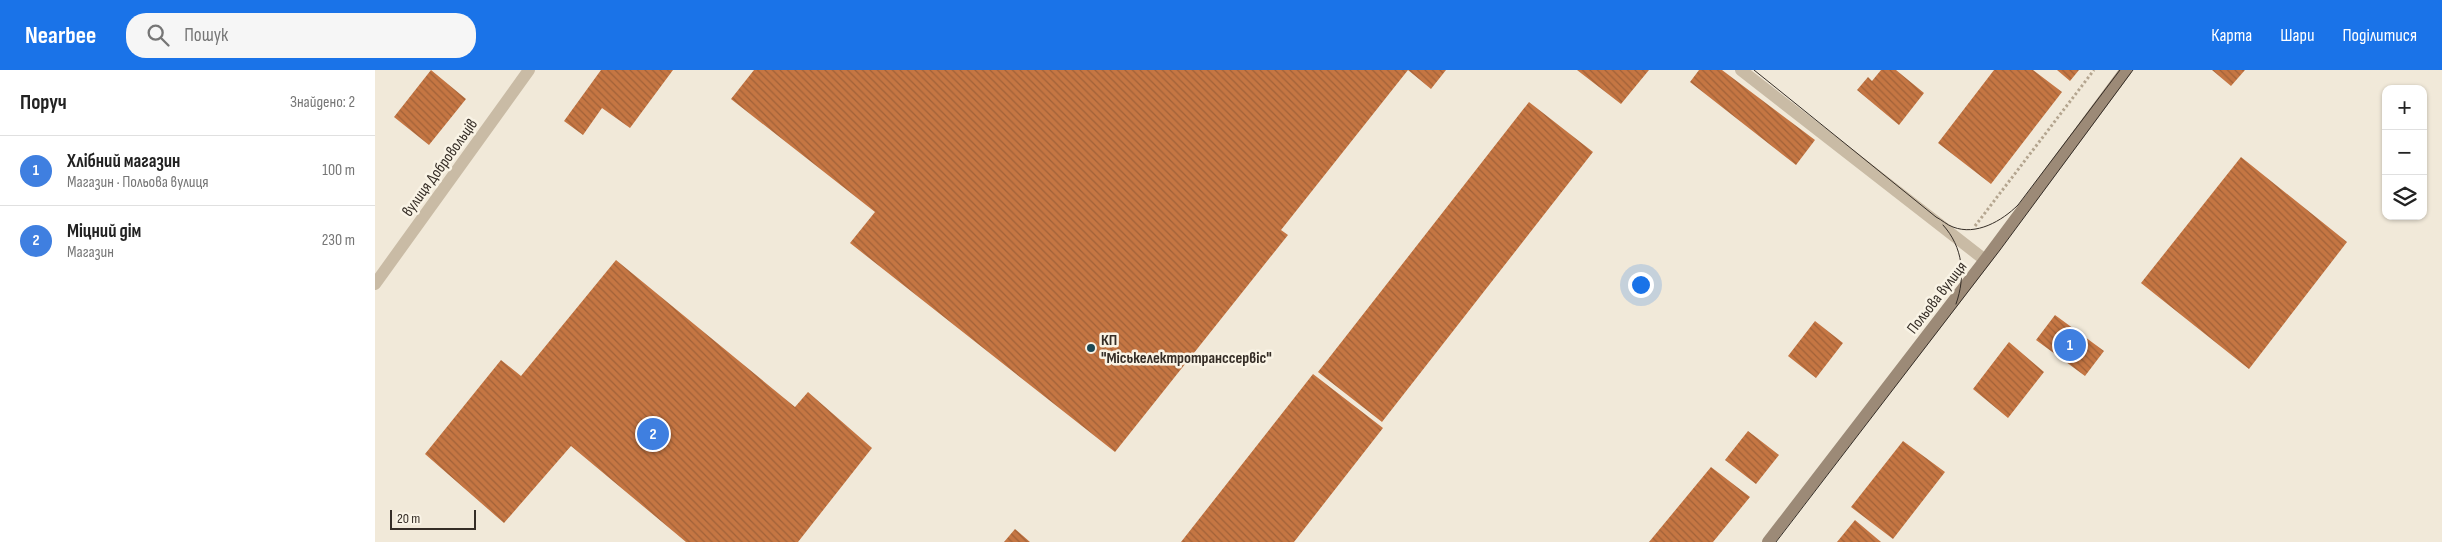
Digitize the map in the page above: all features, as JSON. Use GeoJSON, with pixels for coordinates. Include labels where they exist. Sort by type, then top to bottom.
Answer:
{"type":"FeatureCollection","features":[{"type":"Feature","properties":{"kind":"main road","name":"Польова вулиця"},"geometry":{"type":"LineString","coordinates":[[1768,542],[1985,260],[2127,70]]}},
{"type":"Feature","properties":{"kind":"street"},"geometry":{"type":"LineString","coordinates":[[1741,70],[1985,260]]}},
{"type":"Feature","properties":{"kind":"street","name":"вулиця Добровольців"},"geometry":{"type":"LineString","coordinates":[[375,284],[525,71]]}},
{"type":"Feature","properties":{"kind":"path"},"geometry":{"type":"LineString","coordinates":[[1963,242],[2094,70]]}},
{"type":"Feature","properties":{"kind":"building"},"geometry":{"type":"Polygon","coordinates":[[[431,70],[466,99],[429,145],[394,117],[431,70]]]}},
{"type":"Feature","properties":{"kind":"building"},"geometry":{"type":"Polygon","coordinates":[[[601,70],[673,70],[630,128],[602,108],[583,135],[564,121],[601,70]]]}},
{"type":"Feature","properties":{"kind":"building","name":"КП \"Міськелектротранссервіс\""},"geometry":{"type":"Polygon","coordinates":[[[754,70],[1408,70],[1281,230],[1288,235],[1115,452],[850,243],[875,212],[731,99],[754,70]]]}},
{"type":"Feature","properties":{"kind":"building"},"geometry":{"type":"Polygon","coordinates":[[[1408,70],[1446,70],[1431,89],[1408,70]]]}},
{"type":"Feature","properties":{"kind":"building"},"geometry":{"type":"Polygon","coordinates":[[[1577,70],[1649,70],[1621,104],[1577,70]]]}},
{"type":"Feature","properties":{"kind":"building"},"geometry":{"type":"Polygon","coordinates":[[[1699,70],[1722,70],[1815,140],[1796,165],[1690,82],[1699,70]]]}},
{"type":"Feature","properties":{"kind":"building"},"geometry":{"type":"Polygon","coordinates":[[[1881,70],[1896,70],[1924,93],[1899,125],[1857,90],[1868,77],[1872,81],[1881,70]]]}},
{"type":"Feature","properties":{"kind":"building"},"geometry":{"type":"Polygon","coordinates":[[[1994,70],[2033,70],[2062,92],[1991,184],[1938,143],[1994,70]]]}},
{"type":"Feature","properties":{"kind":"building"},"geometry":{"type":"Polygon","coordinates":[[[2057,70],[2079,70],[2070,81],[2057,70]]]}},
{"type":"Feature","properties":{"kind":"building"},"geometry":{"type":"Polygon","coordinates":[[[2212,70],[2245,70],[2231,86],[2212,70]]]}},
{"type":"Feature","properties":{"kind":"building"},"geometry":{"type":"Polygon","coordinates":[[[1529,102],[1593,152],[1382,422],[1318,372],[1529,102]]]}},
{"type":"Feature","properties":{"kind":"building"},"geometry":{"type":"Polygon","coordinates":[[[2241,157],[2347,242],[2249,369],[2141,283],[2241,157]]]}},
{"type":"Feature","properties":{"kind":"building"},"geometry":{"type":"Polygon","coordinates":[[[616,260],[795,407],[808,392],[872,448],[798,542],[686,542],[571,446],[504,523],[425,454],[501,360],[521,376],[616,260]]]}},
{"type":"Feature","properties":{"kind":"building"},"geometry":{"type":"Polygon","coordinates":[[[2055,315],[2104,351],[2085,376],[2036,340],[2055,315]]]}},
{"type":"Feature","properties":{"kind":"building"},"geometry":{"type":"Polygon","coordinates":[[[1815,321],[1843,343],[1816,378],[1788,356],[1815,321]]]}},
{"type":"Feature","properties":{"kind":"building"},"geometry":{"type":"Polygon","coordinates":[[[2009,342],[2044,372],[2008,418],[1973,389],[2009,342]]]}},
{"type":"Feature","properties":{"kind":"building"},"geometry":{"type":"Polygon","coordinates":[[[1313,374],[1383,428],[1294,542],[1181,542],[1313,374]]]}},
{"type":"Feature","properties":{"kind":"building"},"geometry":{"type":"Polygon","coordinates":[[[1748,431],[1779,455],[1756,484],[1725,460],[1748,431]]]}},
{"type":"Feature","properties":{"kind":"building"},"geometry":{"type":"Polygon","coordinates":[[[1903,441],[1945,472],[1893,539],[1851,507],[1903,441]]]}},
{"type":"Feature","properties":{"kind":"building"},"geometry":{"type":"Polygon","coordinates":[[[1711,467],[1750,497],[1713,542],[1649,542],[1711,467]]]}},
{"type":"Feature","properties":{"kind":"building"},"geometry":{"type":"Polygon","coordinates":[[[1855,520],[1881,542],[1837,542],[1855,520]]]}},
{"type":"Feature","properties":{"kind":"building"},"geometry":{"type":"Polygon","coordinates":[[[1015,529],[1030,542],[1004,542],[1015,529]]]}},
{"type":"Feature","properties":{"kind":"tram line"},"geometry":{"type":"LineString","coordinates":[[1754,70],[1936,217],[1953,227],[1971,230],[1996,221],[2018,205],[2120,70]]}},
{"type":"Feature","properties":{"kind":"tram line"},"geometry":{"type":"LineString","coordinates":[[1776,542],[2000,250],[2133,70]]}},
{"type":"Feature","properties":{"kind":"tram line"},"geometry":{"type":"LineString","coordinates":[[1943,225],[1955,243],[1961,262],[1961,283],[1956,304]]}},
{"type":"Feature","properties":{"kind":"place","name":"Хлібний магазин"},"geometry":{"type":"Point","coordinates":[2070,345]}},
{"type":"Feature","properties":{"kind":"place","name":"КП \"Міськелектротранссервіс\""},"geometry":{"type":"Point","coordinates":[1091,348]}},
{"type":"Feature","properties":{"kind":"place","name":"Міцний дім"},"geometry":{"type":"Point","coordinates":[653,434]}}]}
